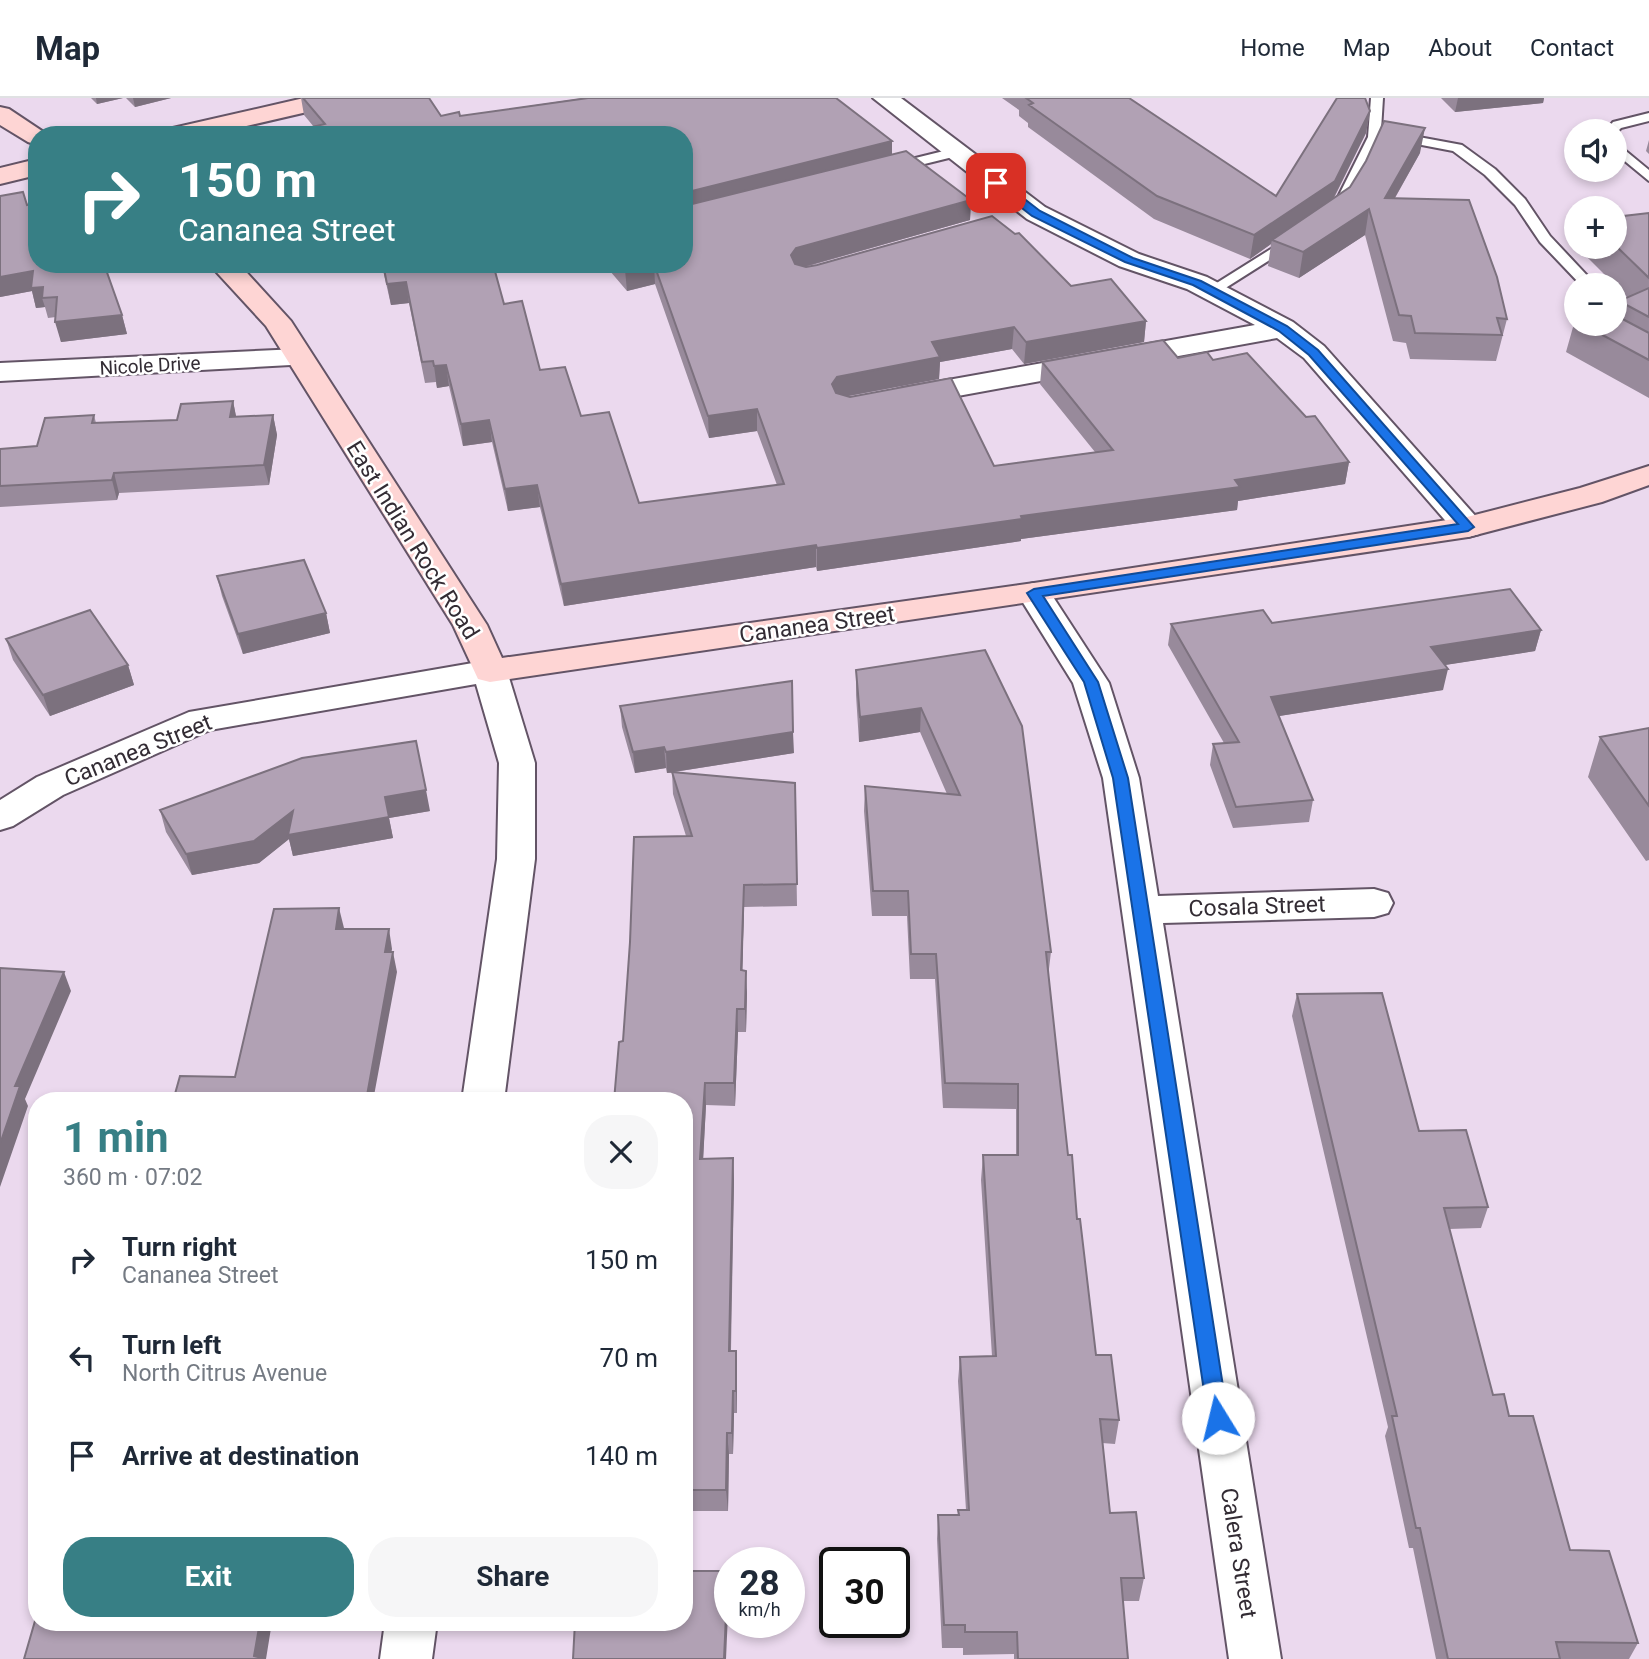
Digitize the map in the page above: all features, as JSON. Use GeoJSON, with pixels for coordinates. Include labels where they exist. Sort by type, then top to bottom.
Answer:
{"type":"FeatureCollection","features":[{"type":"Feature","properties":{"kind":"street"},"geometry":{"type":"LineString","coordinates":[[213,126],[337,98]]}},
{"type":"Feature","properties":{"kind":"street"},"geometry":{"type":"LineString","coordinates":[[886,98],[956,152],[1023,217],[1212,291],[1283,328],[1314,352],[1468,527]]}},
{"type":"Feature","properties":{"kind":"street"},"geometry":{"type":"LineString","coordinates":[[0,114],[28,131]]}},
{"type":"Feature","properties":{"kind":"street"},"geometry":{"type":"LineString","coordinates":[[0,176],[28,169]]}},
{"type":"Feature","properties":{"kind":"street","name":"East Indian Rock Road"},"geometry":{"type":"LineString","coordinates":[[232,273],[277,321],[470,625],[490,671],[517,763],[516,859],[484,1092]]}},
{"type":"Feature","properties":{"kind":"street"},"geometry":{"type":"LineString","coordinates":[[876,402],[1283,328]]}},
{"type":"Feature","properties":{"kind":"street","name":"Nicole Drive"},"geometry":{"type":"LineString","coordinates":[[0,372],[299,358]]}},
{"type":"Feature","properties":{"kind":"street","name":"Cananea Street"},"geometry":{"type":"LineString","coordinates":[[0,817],[50,786],[202,720],[490,671],[1468,527],[1591,495],[1649,475]]}},
{"type":"Feature","properties":{"kind":"street","name":"Calera Street"},"geometry":{"type":"LineString","coordinates":[[1034,593],[1091,682],[1121,778],[1255,1659]]}},
{"type":"Feature","properties":{"kind":"street","name":"Cosala Street"},"geometry":{"type":"LineString","coordinates":[[1139,910],[1374,903]]}},
{"type":"Feature","properties":{"kind":"street"},"geometry":{"type":"LineString","coordinates":[[406,1659],[410,1631]]}},
{"type":"Feature","properties":{"kind":"lane"},"geometry":{"type":"LineString","coordinates":[[1338,208],[1352,185],[1374,132],[1377,98]]}},
{"type":"Feature","properties":{"kind":"lane"},"geometry":{"type":"LineString","coordinates":[[1627,122],[1649,117]]}},
{"type":"Feature","properties":{"kind":"lane"},"geometry":{"type":"LineString","coordinates":[[1374,132],[1457,148],[1490,172],[1520,202],[1545,239],[1578,273]]}},
{"type":"Feature","properties":{"kind":"lane"},"geometry":{"type":"LineString","coordinates":[[884,170],[956,152]]}},
{"type":"Feature","properties":{"kind":"lane"},"geometry":{"type":"LineString","coordinates":[[1627,157],[1649,177]]}},
{"type":"Feature","properties":{"kind":"lane"},"geometry":{"type":"LineString","coordinates":[[1212,291],[1304,232]]}},
{"type":"Feature","properties":{"kind":"building"},"geometry":{"type":"Polygon","coordinates":[[[303,98],[429,98],[441,116],[459,112],[460,116],[588,98],[836,98],[892,141],[693,191],[693,126],[316,126],[325,124],[303,98]]]}},
{"type":"Feature","properties":{"kind":"building"},"geometry":{"type":"Polygon","coordinates":[[[1026,98],[1129,98],[1276,196],[1337,98],[1365,98],[1370,111],[1335,181],[1254,235],[1157,196],[1029,105],[1033,103],[1026,98]]]}},
{"type":"Feature","properties":{"kind":"building"},"geometry":{"type":"Polygon","coordinates":[[[1384,121],[1425,128],[1385,198],[1469,200],[1497,277],[1507,319],[1497,318],[1502,335],[1415,333],[1411,316],[1399,315],[1369,209],[1303,252],[1272,240],[1350,187],[1366,161],[1384,121]]]}},
{"type":"Feature","properties":{"kind":"building"},"geometry":{"type":"Polygon","coordinates":[[[906,151],[971,200],[796,248],[791,255],[795,264],[806,267],[817,265],[992,216],[1015,234],[1019,233],[1071,286],[1111,279],[1146,321],[1026,342],[1014,327],[932,342],[940,357],[837,377],[832,384],[836,393],[850,397],[951,378],[994,466],[1113,450],[1042,362],[1163,340],[1178,358],[1207,352],[1213,360],[1247,353],[1306,417],[1315,416],[1349,462],[1235,480],[1240,487],[1021,516],[1022,519],[817,548],[816,545],[561,584],[537,485],[505,489],[489,420],[461,424],[446,365],[434,366],[433,361],[422,362],[406,282],[387,284],[385,273],[495,273],[504,304],[522,301],[540,370],[565,367],[581,416],[609,412],[639,503],[784,484],[757,409],[708,416],[657,273],[693,273],[693,204],[906,151]]]}},
{"type":"Feature","properties":{"kind":"building"},"geometry":{"type":"Polygon","coordinates":[[[23,192],[28,205],[28,272],[0,277],[0,196],[23,192]]]}},
{"type":"Feature","properties":{"kind":"building"},"geometry":{"type":"Polygon","coordinates":[[[1649,213],[1649,278],[1627,257],[1627,216],[1649,213]]]}},
{"type":"Feature","properties":{"kind":"building"},"geometry":{"type":"Polygon","coordinates":[[[33,273],[107,273],[122,315],[55,322],[57,297],[42,298],[43,287],[31,288],[33,273]]]}},
{"type":"Feature","properties":{"kind":"building"},"geometry":{"type":"Polygon","coordinates":[[[1649,288],[1649,317],[1627,305],[1627,298],[1649,288]]]}},
{"type":"Feature","properties":{"kind":"building"},"geometry":{"type":"Polygon","coordinates":[[[1627,321],[1649,333],[1649,360],[1604,336],[1627,336],[1627,321]]]}},
{"type":"Feature","properties":{"kind":"building"},"geometry":{"type":"Polygon","coordinates":[[[233,401],[230,417],[273,415],[264,465],[114,473],[112,480],[0,486],[0,449],[37,446],[45,418],[94,415],[92,423],[177,420],[181,404],[233,401]]]}},
{"type":"Feature","properties":{"kind":"building"},"geometry":{"type":"Polygon","coordinates":[[[304,560],[326,613],[238,634],[217,576],[304,560]]]}},
{"type":"Feature","properties":{"kind":"building"},"geometry":{"type":"Polygon","coordinates":[[[1510,589],[1541,630],[1431,647],[1448,669],[1271,697],[1313,800],[1236,807],[1213,744],[1239,742],[1171,624],[1263,610],[1272,623],[1510,589]]]}},
{"type":"Feature","properties":{"kind":"building"},"geometry":{"type":"Polygon","coordinates":[[[90,610],[128,665],[43,695],[6,639],[90,610]]]}},
{"type":"Feature","properties":{"kind":"building"},"geometry":{"type":"Polygon","coordinates":[[[985,650],[1022,726],[1051,952],[1046,952],[1068,1155],[1072,1155],[1077,1219],[1080,1219],[1096,1355],[1111,1355],[1119,1420],[1100,1419],[1110,1513],[1136,1512],[1144,1578],[1121,1578],[1128,1659],[1018,1659],[1017,1632],[965,1632],[965,1625],[944,1625],[938,1515],[959,1515],[958,1510],[969,1510],[960,1357],[996,1356],[983,1155],[1018,1155],[1018,1084],[945,1083],[936,954],[911,954],[908,891],[873,891],[865,786],[960,795],[921,708],[860,717],[856,670],[985,650]]]}},
{"type":"Feature","properties":{"kind":"building"},"geometry":{"type":"Polygon","coordinates":[[[792,681],[793,732],[666,752],[664,747],[633,752],[620,706],[792,681]]]}},
{"type":"Feature","properties":{"kind":"building"},"geometry":{"type":"Polygon","coordinates":[[[1649,728],[1649,806],[1600,737],[1649,728]]]}},
{"type":"Feature","properties":{"kind":"building"},"geometry":{"type":"Polygon","coordinates":[[[416,741],[426,790],[385,797],[389,817],[288,835],[293,811],[254,841],[186,854],[160,810],[302,758],[416,741]]]}},
{"type":"Feature","properties":{"kind":"building"},"geometry":{"type":"Polygon","coordinates":[[[672,772],[795,783],[797,884],[744,885],[741,970],[746,971],[745,1009],[737,1009],[734,1083],[705,1083],[700,1159],[733,1158],[729,1351],[736,1351],[736,1391],[733,1391],[732,1433],[727,1433],[726,1490],[693,1490],[693,1092],[615,1092],[619,1042],[623,1041],[634,837],[692,836],[672,772]]]}},
{"type":"Feature","properties":{"kind":"building"},"geometry":{"type":"Polygon","coordinates":[[[339,908],[336,929],[389,929],[385,952],[393,952],[368,1092],[176,1092],[180,1076],[235,1077],[274,909],[339,908]]]}},
{"type":"Feature","properties":{"kind":"building"},"geometry":{"type":"Polygon","coordinates":[[[0,968],[64,972],[15,1086],[20,1086],[0,1144],[0,968]]]}},
{"type":"Feature","properties":{"kind":"building"},"geometry":{"type":"Polygon","coordinates":[[[1382,993],[1419,1131],[1466,1130],[1488,1207],[1444,1208],[1493,1395],[1504,1394],[1509,1416],[1533,1416],[1570,1550],[1609,1551],[1638,1643],[1556,1642],[1560,1659],[1448,1659],[1420,1528],[1416,1528],[1392,1416],[1397,1416],[1297,994],[1382,993]]]}},
{"type":"Feature","properties":{"kind":"building"},"geometry":{"type":"Polygon","coordinates":[[[693,1571],[714,1571],[714,1638],[725,1638],[724,1659],[573,1659],[575,1631],[693,1631],[693,1571]]]}},
{"type":"Feature","properties":{"kind":"building"},"geometry":{"type":"Polygon","coordinates":[[[32,1631],[258,1631],[254,1656],[258,1657],[257,1659],[24,1659],[32,1631]]]}},
{"type":"Feature","properties":{"kind":"route"},"geometry":{"type":"LineString","coordinates":[[996,183],[1036,214],[1129,260],[1197,283],[1283,328],[1314,352],[1468,527],[1034,593],[1091,682],[1121,778],[1218,1418]]}}]}
